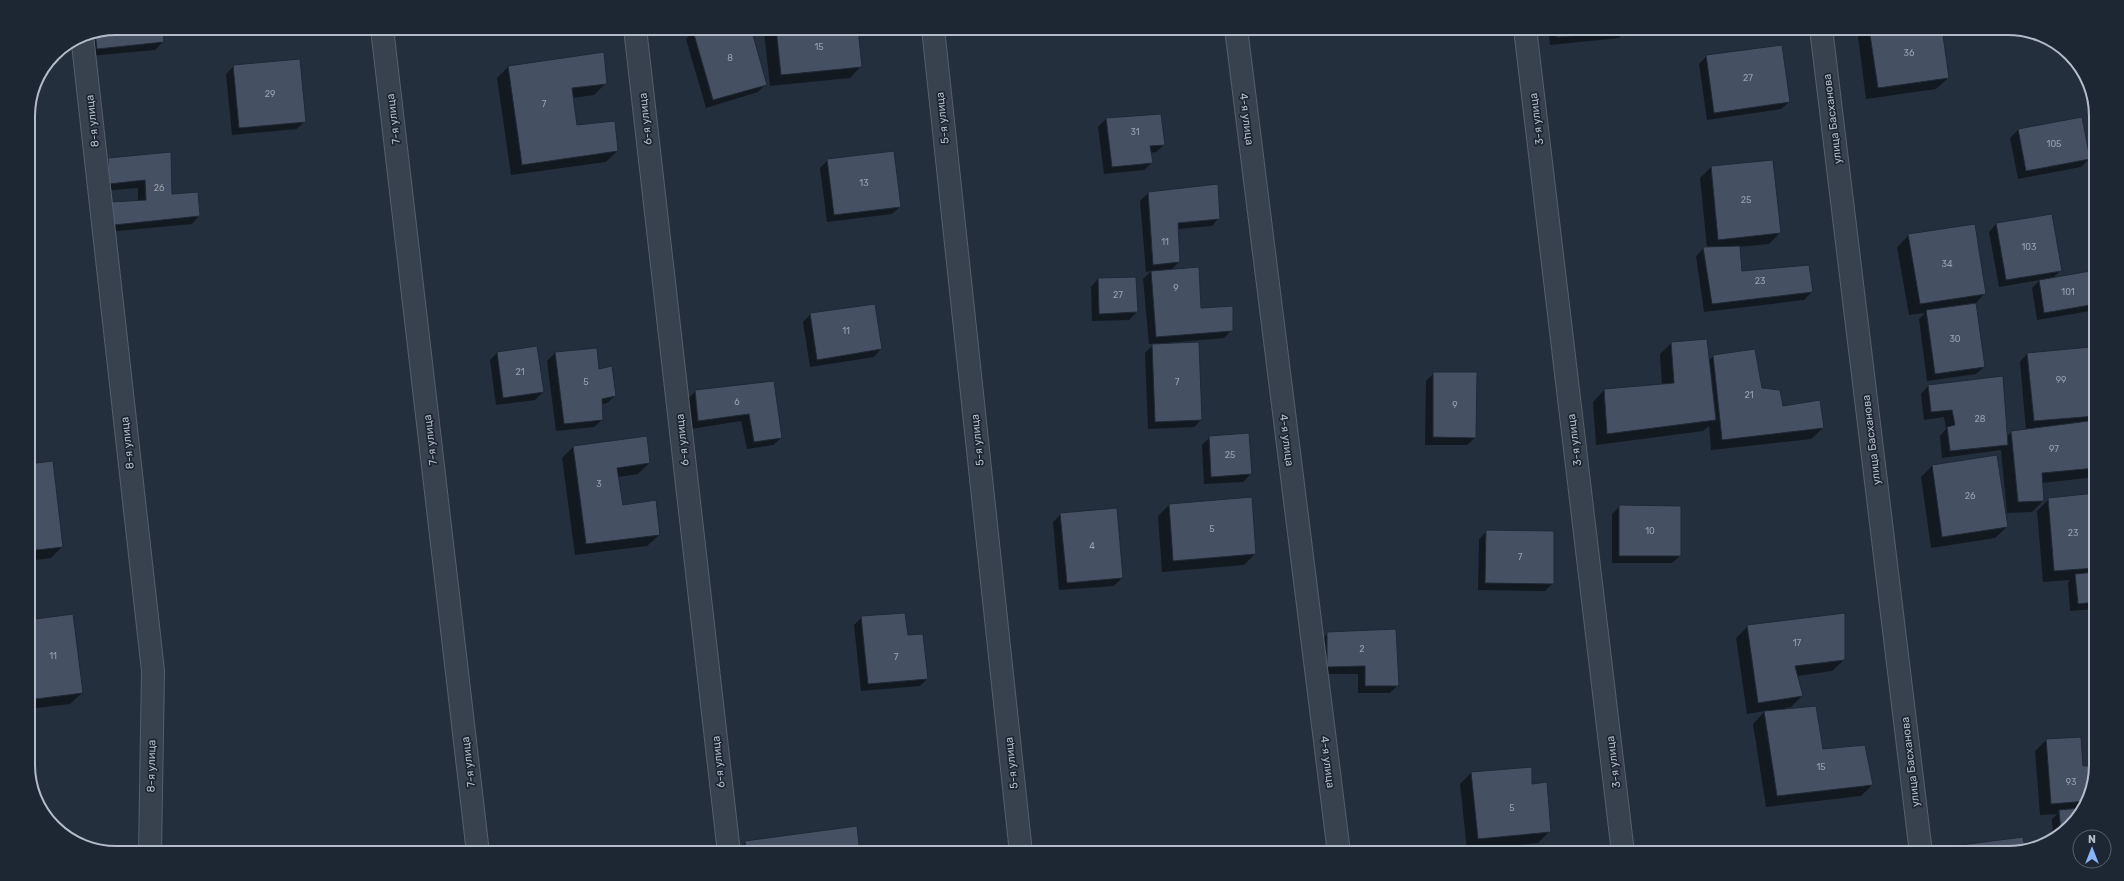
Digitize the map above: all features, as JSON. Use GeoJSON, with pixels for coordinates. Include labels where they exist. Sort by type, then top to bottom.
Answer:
{"type":"FeatureCollection","features":[{"type":"Feature","properties":{"kind":"street","name":"7-я улица"},"geometry":{"type":"LineString","coordinates":[[383,35],[477,846]]}},
{"type":"Feature","properties":{"kind":"street","name":"6-я улица"},"geometry":{"type":"LineString","coordinates":[[636,35],[728,846]]}},
{"type":"Feature","properties":{"kind":"street","name":"5-я улица"},"geometry":{"type":"LineString","coordinates":[[934,35],[1020,846]]}},
{"type":"Feature","properties":{"kind":"street","name":"4-я улица"},"geometry":{"type":"LineString","coordinates":[[1237,35],[1338,846]]}},
{"type":"Feature","properties":{"kind":"street","name":"3-я улица"},"geometry":{"type":"LineString","coordinates":[[1526,35],[1622,846]]}},
{"type":"Feature","properties":{"kind":"street","name":"улица Басханова"},"geometry":{"type":"LineString","coordinates":[[1822,35],[1920,846]]}},
{"type":"Feature","properties":{"kind":"street","name":"8-я улица"},"geometry":{"type":"LineString","coordinates":[[83,42],[153,671],[150,846]]}},
{"type":"Feature","properties":{"kind":"building"},"geometry":{"type":"Polygon","coordinates":[[[111,35],[164,35],[164,42],[97,49],[96,38],[111,35]]]}},
{"type":"Feature","properties":{"kind":"building"},"geometry":{"type":"Polygon","coordinates":[[[694,35],[753,35],[767,85],[713,100],[694,35]]]}},
{"type":"Feature","properties":{"kind":"building"},"geometry":{"type":"Polygon","coordinates":[[[777,35],[859,35],[862,67],[781,75],[777,35]]]}},
{"type":"Feature","properties":{"kind":"building"},"geometry":{"type":"Polygon","coordinates":[[[1557,35],[1581,35],[1557,37],[1557,35]]]}},
{"type":"Feature","properties":{"kind":"building"},"geometry":{"type":"Polygon","coordinates":[[[1870,35],[1943,35],[1949,78],[1878,88],[1870,35]]]}},
{"type":"Feature","properties":{"kind":"building"},"geometry":{"type":"Polygon","coordinates":[[[1782,45],[1790,102],[1714,113],[1706,55],[1782,45]]]}},
{"type":"Feature","properties":{"kind":"building"},"geometry":{"type":"Polygon","coordinates":[[[604,52],[607,84],[572,88],[577,125],[615,121],[618,151],[522,165],[508,66],[604,52]]]}},
{"type":"Feature","properties":{"kind":"building"},"geometry":{"type":"Polygon","coordinates":[[[300,59],[306,122],[239,128],[233,65],[300,59]]]}},
{"type":"Feature","properties":{"kind":"building"},"geometry":{"type":"Polygon","coordinates":[[[1161,114],[1165,145],[1150,146],[1153,163],[1112,167],[1106,118],[1161,114]]]}},
{"type":"Feature","properties":{"kind":"building"},"geometry":{"type":"Polygon","coordinates":[[[2082,117],[2089,159],[2026,171],[2018,129],[2082,117]]]}},
{"type":"Feature","properties":{"kind":"building"},"geometry":{"type":"Polygon","coordinates":[[[894,151],[901,207],[834,215],[827,159],[894,151]]]}},
{"type":"Feature","properties":{"kind":"building"},"geometry":{"type":"Polygon","coordinates":[[[171,152],[172,194],[198,192],[200,216],[114,225],[111,202],[146,200],[145,180],[109,184],[108,158],[171,152]]]}},
{"type":"Feature","properties":{"kind":"building"},"geometry":{"type":"Polygon","coordinates":[[[1773,160],[1781,233],[1718,240],[1711,166],[1773,160]]]}},
{"type":"Feature","properties":{"kind":"building"},"geometry":{"type":"Polygon","coordinates":[[[1218,184],[1220,219],[1178,223],[1180,262],[1153,265],[1148,192],[1218,184]]]}},
{"type":"Feature","properties":{"kind":"building"},"geometry":{"type":"Polygon","coordinates":[[[2052,214],[2062,271],[2006,280],[1996,223],[2052,214]]]}},
{"type":"Feature","properties":{"kind":"building"},"geometry":{"type":"Polygon","coordinates":[[[1975,224],[1986,294],[1920,304],[1908,234],[1975,224]]]}},
{"type":"Feature","properties":{"kind":"building"},"geometry":{"type":"Polygon","coordinates":[[[1740,246],[1742,271],[1809,265],[1813,292],[1712,304],[1703,247],[1740,246]]]}},
{"type":"Feature","properties":{"kind":"building"},"geometry":{"type":"Polygon","coordinates":[[[1199,267],[1201,308],[1233,306],[1233,331],[1156,337],[1151,271],[1199,267]]]}},
{"type":"Feature","properties":{"kind":"building"},"geometry":{"type":"Polygon","coordinates":[[[2089,271],[2089,305],[2044,313],[2039,280],[2089,271]]]}},
{"type":"Feature","properties":{"kind":"building"},"geometry":{"type":"Polygon","coordinates":[[[1136,277],[1138,312],[1099,314],[1098,278],[1136,277]]]}},
{"type":"Feature","properties":{"kind":"building"},"geometry":{"type":"Polygon","coordinates":[[[1976,303],[1985,367],[1935,374],[1926,310],[1976,303]]]}},
{"type":"Feature","properties":{"kind":"building"},"geometry":{"type":"Polygon","coordinates":[[[875,304],[882,349],[817,360],[810,313],[875,304]]]}},
{"type":"Feature","properties":{"kind":"building"},"geometry":{"type":"Polygon","coordinates":[[[1707,339],[1716,420],[1607,434],[1604,389],[1674,383],[1671,342],[1707,339]]]}},
{"type":"Feature","properties":{"kind":"building"},"geometry":{"type":"Polygon","coordinates":[[[1199,342],[1202,420],[1155,422],[1152,344],[1199,342]]]}},
{"type":"Feature","properties":{"kind":"building"},"geometry":{"type":"Polygon","coordinates":[[[537,346],[544,392],[503,398],[497,352],[537,346]]]}},
{"type":"Feature","properties":{"kind":"building"},"geometry":{"type":"Polygon","coordinates":[[[2089,347],[2089,417],[2034,421],[2027,353],[2089,347]]]}},
{"type":"Feature","properties":{"kind":"building"},"geometry":{"type":"Polygon","coordinates":[[[597,348],[599,369],[612,366],[616,396],[602,399],[603,420],[564,424],[555,352],[597,348]]]}},
{"type":"Feature","properties":{"kind":"building"},"geometry":{"type":"Polygon","coordinates":[[[1755,349],[1762,388],[1780,390],[1783,406],[1820,400],[1824,428],[1722,440],[1713,355],[1755,349]]]}},
{"type":"Feature","properties":{"kind":"building"},"geometry":{"type":"Polygon","coordinates":[[[1433,372],[1477,372],[1476,438],[1433,437],[1433,372]]]}},
{"type":"Feature","properties":{"kind":"building"},"geometry":{"type":"Polygon","coordinates":[[[2003,376],[2008,445],[1950,451],[1947,427],[1955,425],[1952,410],[1931,412],[1928,385],[2003,376]]]}},
{"type":"Feature","properties":{"kind":"building"},"geometry":{"type":"Polygon","coordinates":[[[774,381],[782,438],[754,442],[749,414],[698,421],[695,390],[774,381]]]}},
{"type":"Feature","properties":{"kind":"building"},"geometry":{"type":"Polygon","coordinates":[[[2089,421],[2089,469],[2042,473],[2044,501],[2018,502],[2011,431],[2089,421]]]}},
{"type":"Feature","properties":{"kind":"building"},"geometry":{"type":"Polygon","coordinates":[[[1249,433],[1252,474],[1211,477],[1209,436],[1249,433]]]}},
{"type":"Feature","properties":{"kind":"building"},"geometry":{"type":"Polygon","coordinates":[[[647,436],[650,463],[617,468],[623,505],[656,500],[660,535],[586,544],[573,446],[647,436]]]}},
{"type":"Feature","properties":{"kind":"building"},"geometry":{"type":"Polygon","coordinates":[[[1997,455],[2008,527],[1942,537],[1932,465],[1997,455]]]}},
{"type":"Feature","properties":{"kind":"building"},"geometry":{"type":"Polygon","coordinates":[[[53,461],[63,547],[35,550],[35,463],[53,461]]]}},
{"type":"Feature","properties":{"kind":"building"},"geometry":{"type":"Polygon","coordinates":[[[2089,494],[2089,568],[2054,571],[2048,498],[2089,494]]]}},
{"type":"Feature","properties":{"kind":"building"},"geometry":{"type":"Polygon","coordinates":[[[1252,497],[1256,554],[1173,561],[1169,504],[1252,497]]]}},
{"type":"Feature","properties":{"kind":"building"},"geometry":{"type":"Polygon","coordinates":[[[1619,505],[1681,506],[1681,556],[1619,556],[1619,505]]]}},
{"type":"Feature","properties":{"kind":"building"},"geometry":{"type":"Polygon","coordinates":[[[1117,508],[1123,578],[1067,583],[1060,513],[1117,508]]]}},
{"type":"Feature","properties":{"kind":"building"},"geometry":{"type":"Polygon","coordinates":[[[1486,530],[1554,531],[1554,584],[1485,583],[1486,530]]]}},
{"type":"Feature","properties":{"kind":"building"},"geometry":{"type":"Polygon","coordinates":[[[2089,573],[2089,603],[2078,604],[2075,574],[2089,573]]]}},
{"type":"Feature","properties":{"kind":"building"},"geometry":{"type":"Polygon","coordinates":[[[905,613],[908,635],[923,634],[928,679],[868,684],[861,616],[905,613]]]}},
{"type":"Feature","properties":{"kind":"building"},"geometry":{"type":"Polygon","coordinates":[[[1845,613],[1845,660],[1795,666],[1803,696],[1758,703],[1747,625],[1845,613]]]}},
{"type":"Feature","properties":{"kind":"building"},"geometry":{"type":"Polygon","coordinates":[[[73,614],[83,693],[35,699],[35,619],[73,614]]]}},
{"type":"Feature","properties":{"kind":"building"},"geometry":{"type":"Polygon","coordinates":[[[1396,629],[1399,686],[1365,686],[1365,666],[1327,667],[1327,632],[1396,629]]]}},
{"type":"Feature","properties":{"kind":"building"},"geometry":{"type":"Polygon","coordinates":[[[1816,706],[1823,749],[1865,745],[1873,785],[1777,796],[1764,711],[1816,706]]]}},
{"type":"Feature","properties":{"kind":"building"},"geometry":{"type":"Polygon","coordinates":[[[2081,737],[2083,766],[2089,766],[2089,770],[2086,786],[2080,802],[2051,804],[2046,739],[2081,737]]]}},
{"type":"Feature","properties":{"kind":"building"},"geometry":{"type":"Polygon","coordinates":[[[1532,767],[1532,784],[1547,782],[1551,832],[1478,839],[1471,772],[1532,767]]]}},
{"type":"Feature","properties":{"kind":"building"},"geometry":{"type":"Polygon","coordinates":[[[2076,808],[2060,826],[2059,810],[2076,808]]]}},
{"type":"Feature","properties":{"kind":"building"},"geometry":{"type":"Polygon","coordinates":[[[857,826],[859,846],[745,846],[745,841],[857,826]]]}},
{"type":"Feature","properties":{"kind":"building"},"geometry":{"type":"Polygon","coordinates":[[[2023,837],[2024,844],[2008,846],[1953,846],[2023,837]]]}}]}
